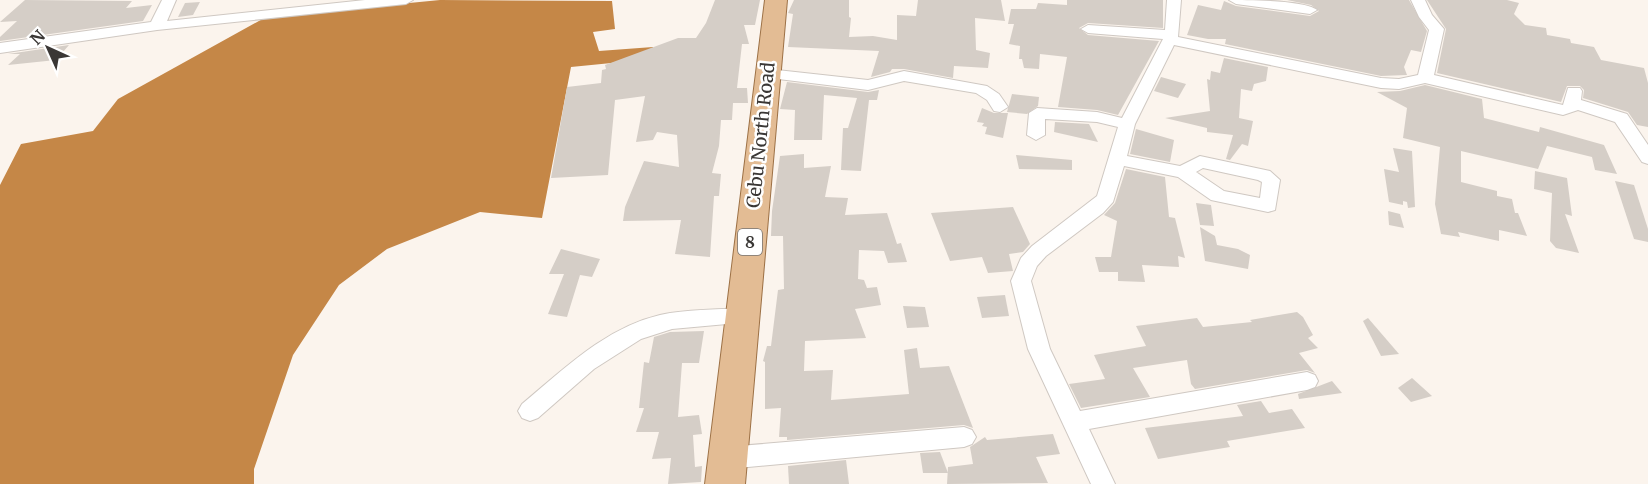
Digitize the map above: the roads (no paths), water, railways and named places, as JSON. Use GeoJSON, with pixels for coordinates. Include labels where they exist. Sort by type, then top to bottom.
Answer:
{"type":"FeatureCollection","features":[{"type":"Feature","properties":{"kind":"main road","name":"Cebu North Road"},"geometry":{"type":"LineString","coordinates":[[726,471],[776,0]]}},
{"type":"Feature","properties":{"kind":"street"},"geometry":{"type":"LineString","coordinates":[[157,26],[169,0]]}},
{"type":"Feature","properties":{"kind":"street"},"geometry":{"type":"LineString","coordinates":[[0,48],[157,26],[406,0]]}},
{"type":"Feature","properties":{"kind":"street"},"geometry":{"type":"LineString","coordinates":[[1103,484],[1039,349],[1021,281],[1028,263],[1039,251],[1096,209],[1106,198],[1127,124],[1171,37],[1174,0]]}},
{"type":"Feature","properties":{"kind":"street"},"geometry":{"type":"LineString","coordinates":[[1236,0],[1310,10]]}},
{"type":"Feature","properties":{"kind":"street"},"geometry":{"type":"LineString","coordinates":[[1418,0],[1426,17],[1437,29],[1425,78]]}},
{"type":"Feature","properties":{"kind":"street"},"geometry":{"type":"LineString","coordinates":[[52,39],[64,23]]}},
{"type":"Feature","properties":{"kind":"street"},"geometry":{"type":"LineString","coordinates":[[1088,29],[1171,37],[1381,83],[1399,84],[1425,78],[1563,110],[1571,108],[1573,97],[1621,118],[1648,158]]}},
{"type":"Feature","properties":{"kind":"street"},"geometry":{"type":"LineString","coordinates":[[768,74],[868,86],[904,76],[981,89],[993,97],[1000,107]]}},
{"type":"Feature","properties":{"kind":"street"},"geometry":{"type":"LineString","coordinates":[[1036,135],[1037,113],[1097,117],[1127,124]]}},
{"type":"Feature","properties":{"kind":"street"},"geometry":{"type":"LineString","coordinates":[[1116,159],[1183,172]]}},
{"type":"Feature","properties":{"kind":"street"},"geometry":{"type":"LineString","coordinates":[[530,411],[578,372],[633,334],[652,326],[685,320],[742,316]]}},
{"type":"Feature","properties":{"kind":"street"},"geometry":{"type":"LineString","coordinates":[[1075,422],[1307,381]]}},
{"type":"Feature","properties":{"kind":"street"},"geometry":{"type":"LineString","coordinates":[[726,471],[964,437]]}}]}
